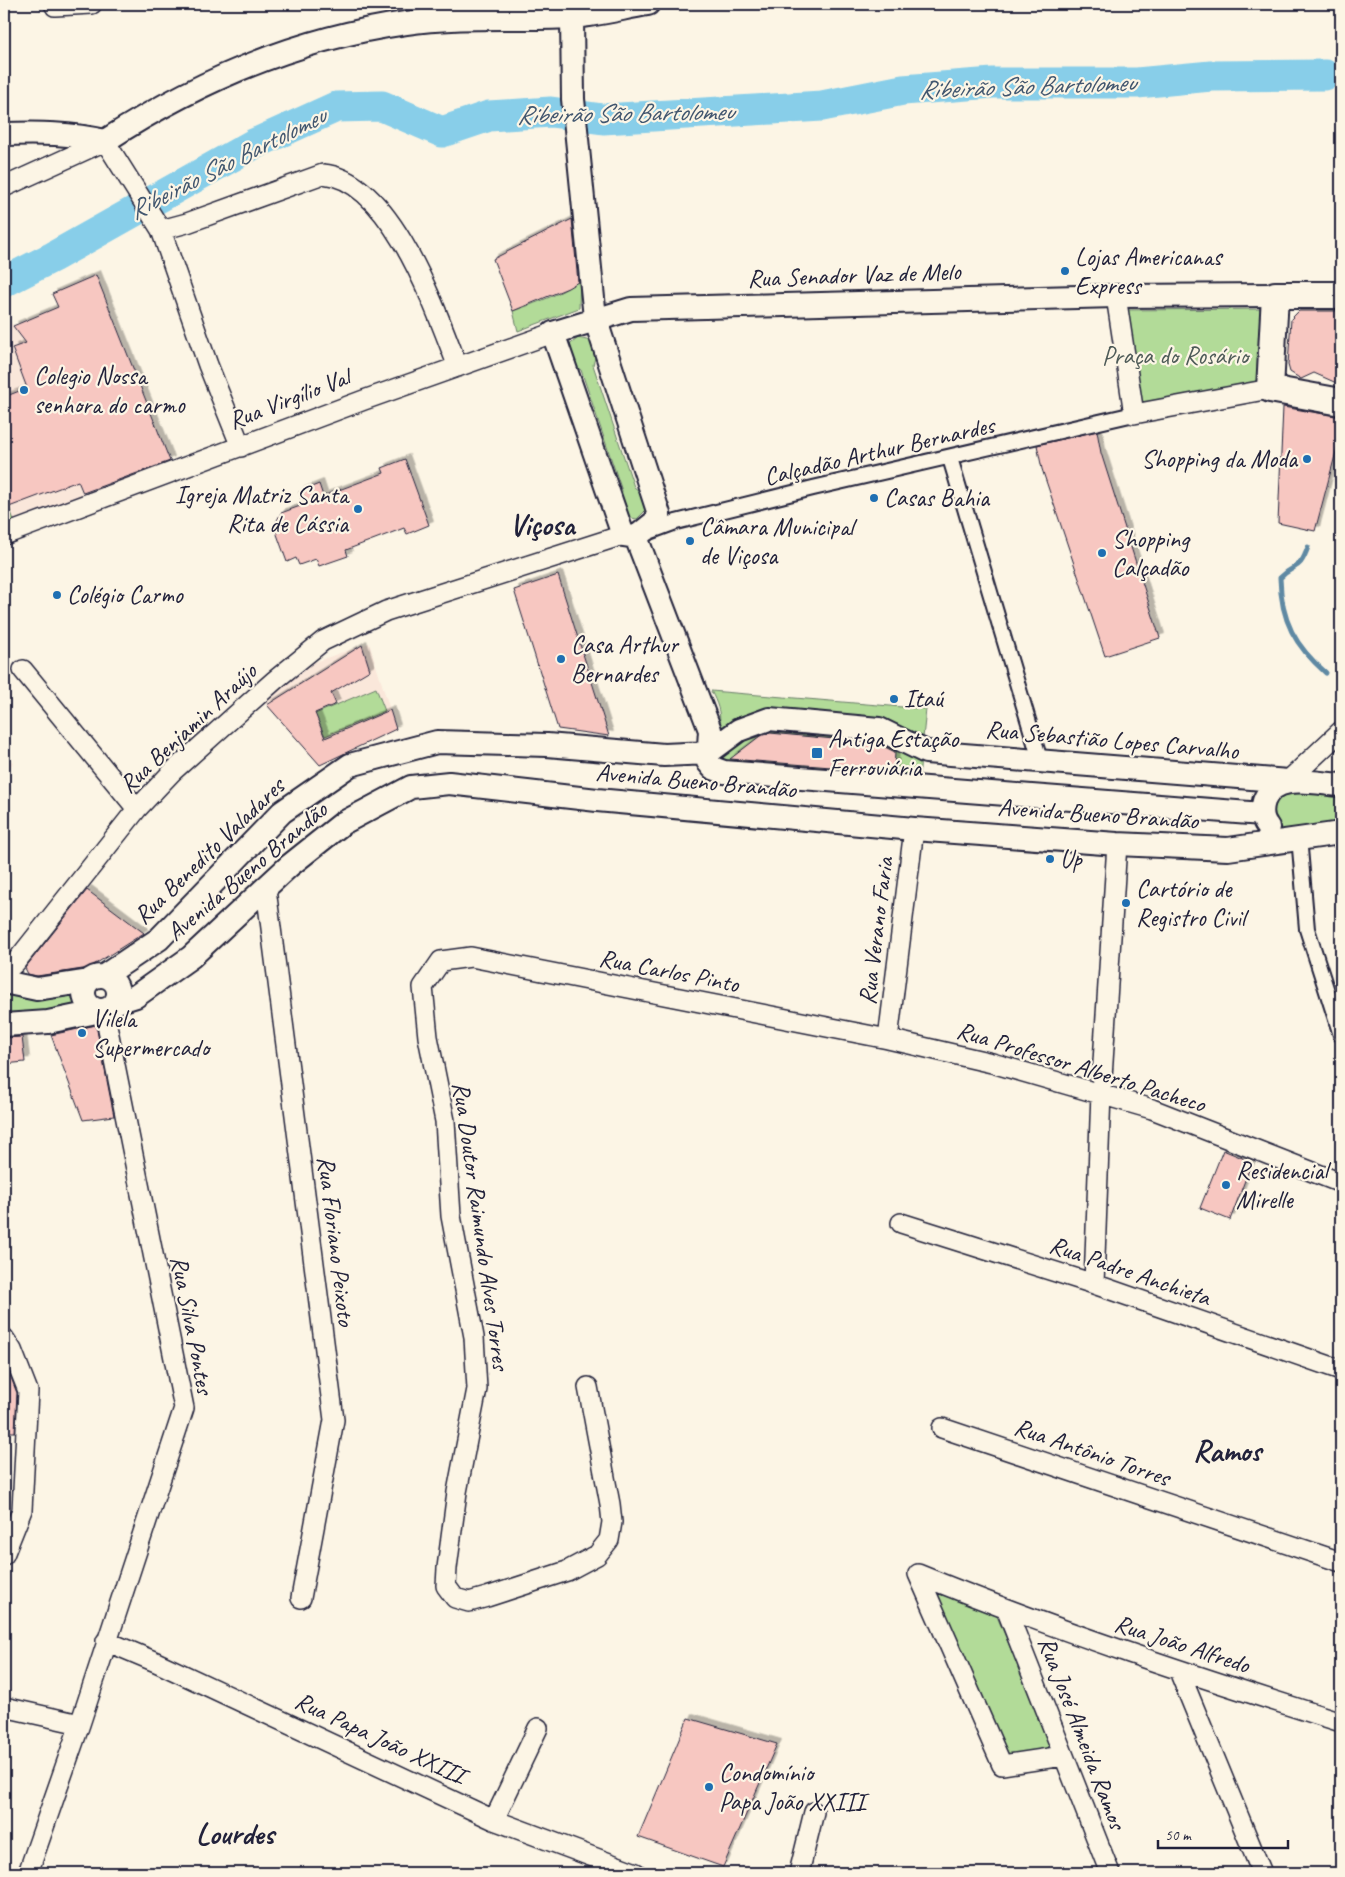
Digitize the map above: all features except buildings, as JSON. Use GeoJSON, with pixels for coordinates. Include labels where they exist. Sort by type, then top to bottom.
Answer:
{"type":"FeatureCollection","features":[{"type":"Feature","properties":{"kind":"main road"},"geometry":{"type":"LineString","coordinates":[[1336,289],[1275,295],[1270,389],[1341,402]]}},
{"type":"Feature","properties":{"kind":"street"},"geometry":{"type":"LineString","coordinates":[[54,5],[92,4]]}},
{"type":"Feature","properties":{"kind":"street"},"geometry":{"type":"LineString","coordinates":[[4,187],[105,141],[185,93],[302,46],[364,30],[407,23],[451,19],[572,17],[647,4]]}},
{"type":"Feature","properties":{"kind":"street"},"geometry":{"type":"LineString","coordinates":[[572,17],[574,110],[595,318],[659,514],[656,521],[630,536]]}},
{"type":"Feature","properties":{"kind":"street"},"geometry":{"type":"LineString","coordinates":[[4,134],[52,133],[78,135],[105,141],[161,230],[208,365],[241,447]]}},
{"type":"Feature","properties":{"kind":"street"},"geometry":{"type":"LineString","coordinates":[[161,230],[186,223],[323,174],[336,175],[347,180],[362,190],[387,217],[403,242],[424,286],[458,367]]}},
{"type":"Feature","properties":{"kind":"street","name":"Rua Senador Vaz de Melo"},"geometry":{"type":"LineString","coordinates":[[595,318],[631,309],[1116,296],[1275,295]]}},
{"type":"Feature","properties":{"kind":"street"},"geometry":{"type":"LineString","coordinates":[[1116,296],[1134,414],[1270,389]]}},
{"type":"Feature","properties":{"kind":"street","name":"Rua Virgílio Val"},"geometry":{"type":"LineString","coordinates":[[4,535],[595,318]]}},
{"type":"Feature","properties":{"kind":"street"},"geometry":{"type":"LineString","coordinates":[[553,333],[630,536],[710,730],[708,762],[713,768],[724,772],[1262,814]]}},
{"type":"Feature","properties":{"kind":"street","name":"Calçadão Arthur Bernardes"},"geometry":{"type":"LineString","coordinates":[[630,536],[676,522],[1134,414]]}},
{"type":"Feature","properties":{"kind":"street"},"geometry":{"type":"LineString","coordinates":[[950,458],[1040,760]]}},
{"type":"Feature","properties":{"kind":"street","name":"Rua Benjamin Araújo"},"geometry":{"type":"LineString","coordinates":[[4,973],[15,964],[137,809],[173,771],[275,680],[323,641],[386,612],[458,588],[630,536]]}},
{"type":"Feature","properties":{"kind":"street"},"geometry":{"type":"LineString","coordinates":[[23,670],[137,809]]}},
{"type":"Feature","properties":{"kind":"street","name":"Rua Sebastião Lopes Carvalho"},"geometry":{"type":"LineString","coordinates":[[708,753],[739,730],[769,719],[879,729],[926,752],[1341,785]]}},
{"type":"Feature","properties":{"kind":"street"},"geometry":{"type":"LineString","coordinates":[[1341,731],[1288,782],[1271,789],[1262,805],[1262,814],[1271,831],[1294,838],[1307,929],[1341,1035]]}},
{"type":"Feature","properties":{"kind":"street","name":"Rua Benedito Valadares"},"geometry":{"type":"LineString","coordinates":[[4,982],[37,990],[96,979],[159,939],[282,812],[350,765],[436,742],[547,745],[664,755],[708,753]]}},
{"type":"Feature","properties":{"kind":"street","name":"Avenida Bueno Brandão"},"geometry":{"type":"LineString","coordinates":[[4,1025],[48,1022],[108,1008],[136,996],[191,957],[289,866],[343,823],[411,787],[449,783],[597,800],[914,829],[1117,844],[1228,849],[1294,838],[1341,833]]}},
{"type":"Feature","properties":{"kind":"street","name":"Rua Verano Faria"},"geometry":{"type":"LineString","coordinates":[[888,1039],[914,829]]}},
{"type":"Feature","properties":{"kind":"street"},"geometry":{"type":"LineString","coordinates":[[1094,1284],[1101,1093],[1117,844]]}},
{"type":"Feature","properties":{"kind":"street","name":"Rua Floriano Peixoto"},"geometry":{"type":"LineString","coordinates":[[266,889],[334,1420],[301,1598]]}},
{"type":"Feature","properties":{"kind":"street","name":"Rua Carlos Pinto"},"geometry":{"type":"LineString","coordinates":[[441,962],[471,957],[888,1039]]}},
{"type":"Feature","properties":{"kind":"street","name":"Rua Doutor Raimundo Alves Torres"},"geometry":{"type":"LineString","coordinates":[[441,962],[423,987],[428,1037],[445,1121],[451,1216],[474,1337],[477,1389],[457,1492],[446,1586],[455,1598],[469,1602],[567,1571],[597,1555],[609,1540],[612,1522],[610,1504],[588,1387]]}},
{"type":"Feature","properties":{"kind":"street"},"geometry":{"type":"LineString","coordinates":[[109,977],[117,985],[119,991],[108,1008],[95,1010],[86,1002],[84,991],[96,979],[109,977]]}},
{"type":"Feature","properties":{"kind":"street","name":"Rua Silva Pontes"},"geometry":{"type":"LineString","coordinates":[[28,1873],[80,1724],[106,1640],[184,1408],[107,1025],[108,1008]]}},
{"type":"Feature","properties":{"kind":"street","name":"Rua Professor Alberto Pacheco"},"geometry":{"type":"LineString","coordinates":[[888,1039],[992,1063],[1152,1108],[1341,1183]]}},
{"type":"Feature","properties":{"kind":"street","name":"Rua Padre Anchieta"},"geometry":{"type":"LineString","coordinates":[[901,1222],[1094,1284],[1341,1370]]}},
{"type":"Feature","properties":{"kind":"street"},"geometry":{"type":"LineString","coordinates":[[4,1338],[12,1350],[28,1391],[22,1510],[4,1555]]}},
{"type":"Feature","properties":{"kind":"street","name":"Rua Antônio Torres"},"geometry":{"type":"LineString","coordinates":[[942,1428],[1341,1562]]}},
{"type":"Feature","properties":{"kind":"street","name":"Rua João Alfredo"},"geometry":{"type":"LineString","coordinates":[[1063,1756],[1002,1765],[918,1574],[1007,1611],[1179,1671],[1341,1722]]}},
{"type":"Feature","properties":{"kind":"street","name":"Rua José Almeida Ramos"},"geometry":{"type":"LineString","coordinates":[[1007,1611],[1110,1873]]}},
{"type":"Feature","properties":{"kind":"street","name":"Rua Papa João XXIII"},"geometry":{"type":"LineString","coordinates":[[106,1640],[494,1820],[636,1873]]}},
{"type":"Feature","properties":{"kind":"street"},"geometry":{"type":"LineString","coordinates":[[1179,1671],[1262,1873]]}},
{"type":"Feature","properties":{"kind":"street"},"geometry":{"type":"LineString","coordinates":[[4,1707],[80,1724]]}},
{"type":"Feature","properties":{"kind":"street"},"geometry":{"type":"LineString","coordinates":[[494,1820],[538,1728]]}},
{"type":"Feature","properties":{"kind":"street"},"geometry":{"type":"LineString","coordinates":[[799,1873],[814,1812]]}},
{"type":"Feature","properties":{"kind":"shaded area","name":"Colegio Nossa senhora do carmo"},"geometry":{"type":"Polygon","coordinates":[[[4,313],[26,343],[85,498],[4,532],[4,313]]]}},
{"type":"Feature","properties":{"kind":"shaded area"},"geometry":{"type":"Polygon","coordinates":[[[369,643],[396,729],[320,765],[263,700],[303,666],[369,643]]]}},
{"type":"Feature","properties":{"kind":"shaded area"},"geometry":{"type":"Polygon","coordinates":[[[4,758],[13,762],[4,781],[4,758]]]}},
{"type":"Feature","properties":{"kind":"green space"},"geometry":{"type":"Polygon","coordinates":[[[580,276],[579,308],[518,331],[513,311],[560,292],[576,282],[580,276]]]}},
{"type":"Feature","properties":{"kind":"green space","name":"Praça do Rosário"},"geometry":{"type":"Polygon","coordinates":[[[1274,309],[1268,388],[1136,411],[1117,310],[1274,309]]]}},
{"type":"Feature","properties":{"kind":"green space"},"geometry":{"type":"Polygon","coordinates":[[[578,338],[591,341],[596,354],[593,365],[634,487],[643,494],[646,510],[637,519],[626,517],[619,503],[622,491],[581,370],[570,364],[567,347],[578,338]]]}},
{"type":"Feature","properties":{"kind":"green space"},"geometry":{"type":"Polygon","coordinates":[[[4,494],[14,520],[4,524],[4,494]]]}},
{"type":"Feature","properties":{"kind":"green space"},"geometry":{"type":"Polygon","coordinates":[[[376,688],[385,711],[325,736],[315,714],[376,688]]]}},
{"type":"Feature","properties":{"kind":"green space"},"geometry":{"type":"Polygon","coordinates":[[[711,691],[926,709],[918,787],[723,771],[710,753],[717,737],[720,722],[718,708],[711,691]]]}},
{"type":"Feature","properties":{"kind":"green space"},"geometry":{"type":"Polygon","coordinates":[[[1341,792],[1341,825],[1294,831],[1285,830],[1272,819],[1270,801],[1278,793],[1341,792]]]}},
{"type":"Feature","properties":{"kind":"green space"},"geometry":{"type":"Polygon","coordinates":[[[75,988],[77,1013],[4,1022],[4,989],[75,988]]]}},
{"type":"Feature","properties":{"kind":"green space"},"geometry":{"type":"Polygon","coordinates":[[[936,1590],[996,1614],[1052,1747],[1009,1758],[936,1590]]]}},
{"type":"Feature","properties":{"kind":"waterway","name":"Ribeirão São Bartolomeu"},"geometry":{"type":"LineString","coordinates":[[4,282],[53,257],[254,144],[336,107],[382,106],[442,132],[489,116],[551,112],[603,119],[822,106],[903,90],[993,83],[1137,83],[1211,76],[1325,75]]}},
{"type":"Feature","properties":{"kind":"waterway"},"geometry":{"type":"LineString","coordinates":[[1308,547],[1302,561],[1280,578],[1281,593],[1283,607],[1292,632],[1306,653],[1326,673]]}},
{"type":"Feature","properties":{"kind":"place","name":"Lojas Americanas Express"},"geometry":{"type":"Point","coordinates":[1065,271]}},
{"type":"Feature","properties":{"kind":"place","name":"Colegio Nossa senhora do carmo"},"geometry":{"type":"Point","coordinates":[24,390]}},
{"type":"Feature","properties":{"kind":"place","name":"Shopping da Moda"},"geometry":{"type":"Point","coordinates":[1307,459]}},
{"type":"Feature","properties":{"kind":"place","name":"Casas Bahia"},"geometry":{"type":"Point","coordinates":[874,498]}},
{"type":"Feature","properties":{"kind":"place","name":"Igreja Matriz Santa Rita de Cássia"},"geometry":{"type":"Point","coordinates":[358,509]}},
{"type":"Feature","properties":{"kind":"place","name":"Câmara Municipal de Viçosa"},"geometry":{"type":"Point","coordinates":[690,541]}},
{"type":"Feature","properties":{"kind":"place","name":"Shopping Calçadão"},"geometry":{"type":"Point","coordinates":[1102,553]}},
{"type":"Feature","properties":{"kind":"place","name":"Colégio Carmo"},"geometry":{"type":"Point","coordinates":[57,595]}},
{"type":"Feature","properties":{"kind":"place","name":"Casa Arthur Bernardes"},"geometry":{"type":"Point","coordinates":[561,659]}},
{"type":"Feature","properties":{"kind":"place","name":"Itaú"},"geometry":{"type":"Point","coordinates":[894,699]}},
{"type":"Feature","properties":{"kind":"place","name":"Antiga Estação Ferroviária"},"geometry":{"type":"Point","coordinates":[817,753]}},
{"type":"Feature","properties":{"kind":"place","name":"Up"},"geometry":{"type":"Point","coordinates":[1050,859]}},
{"type":"Feature","properties":{"kind":"place","name":"Cartório de Registro Civil"},"geometry":{"type":"Point","coordinates":[1126,903]}},
{"type":"Feature","properties":{"kind":"place","name":"Vilela Supermercado"},"geometry":{"type":"Point","coordinates":[82,1033]}},
{"type":"Feature","properties":{"kind":"place","name":"Residencial Mirelle"},"geometry":{"type":"Point","coordinates":[1226,1185]}},
{"type":"Feature","properties":{"kind":"place","name":"Condomínio Papa João XXIII"},"geometry":{"type":"Point","coordinates":[709,1787]}},
{"type":"Feature","properties":{"kind":"district","name":"Viçosa"},"geometry":{"type":"Point","coordinates":[542,525]}},
{"type":"Feature","properties":{"kind":"district","name":"Ramos"},"geometry":{"type":"Point","coordinates":[1227,1451]}},
{"type":"Feature","properties":{"kind":"district","name":"Lourdes"},"geometry":{"type":"Point","coordinates":[235,1834]}}]}
